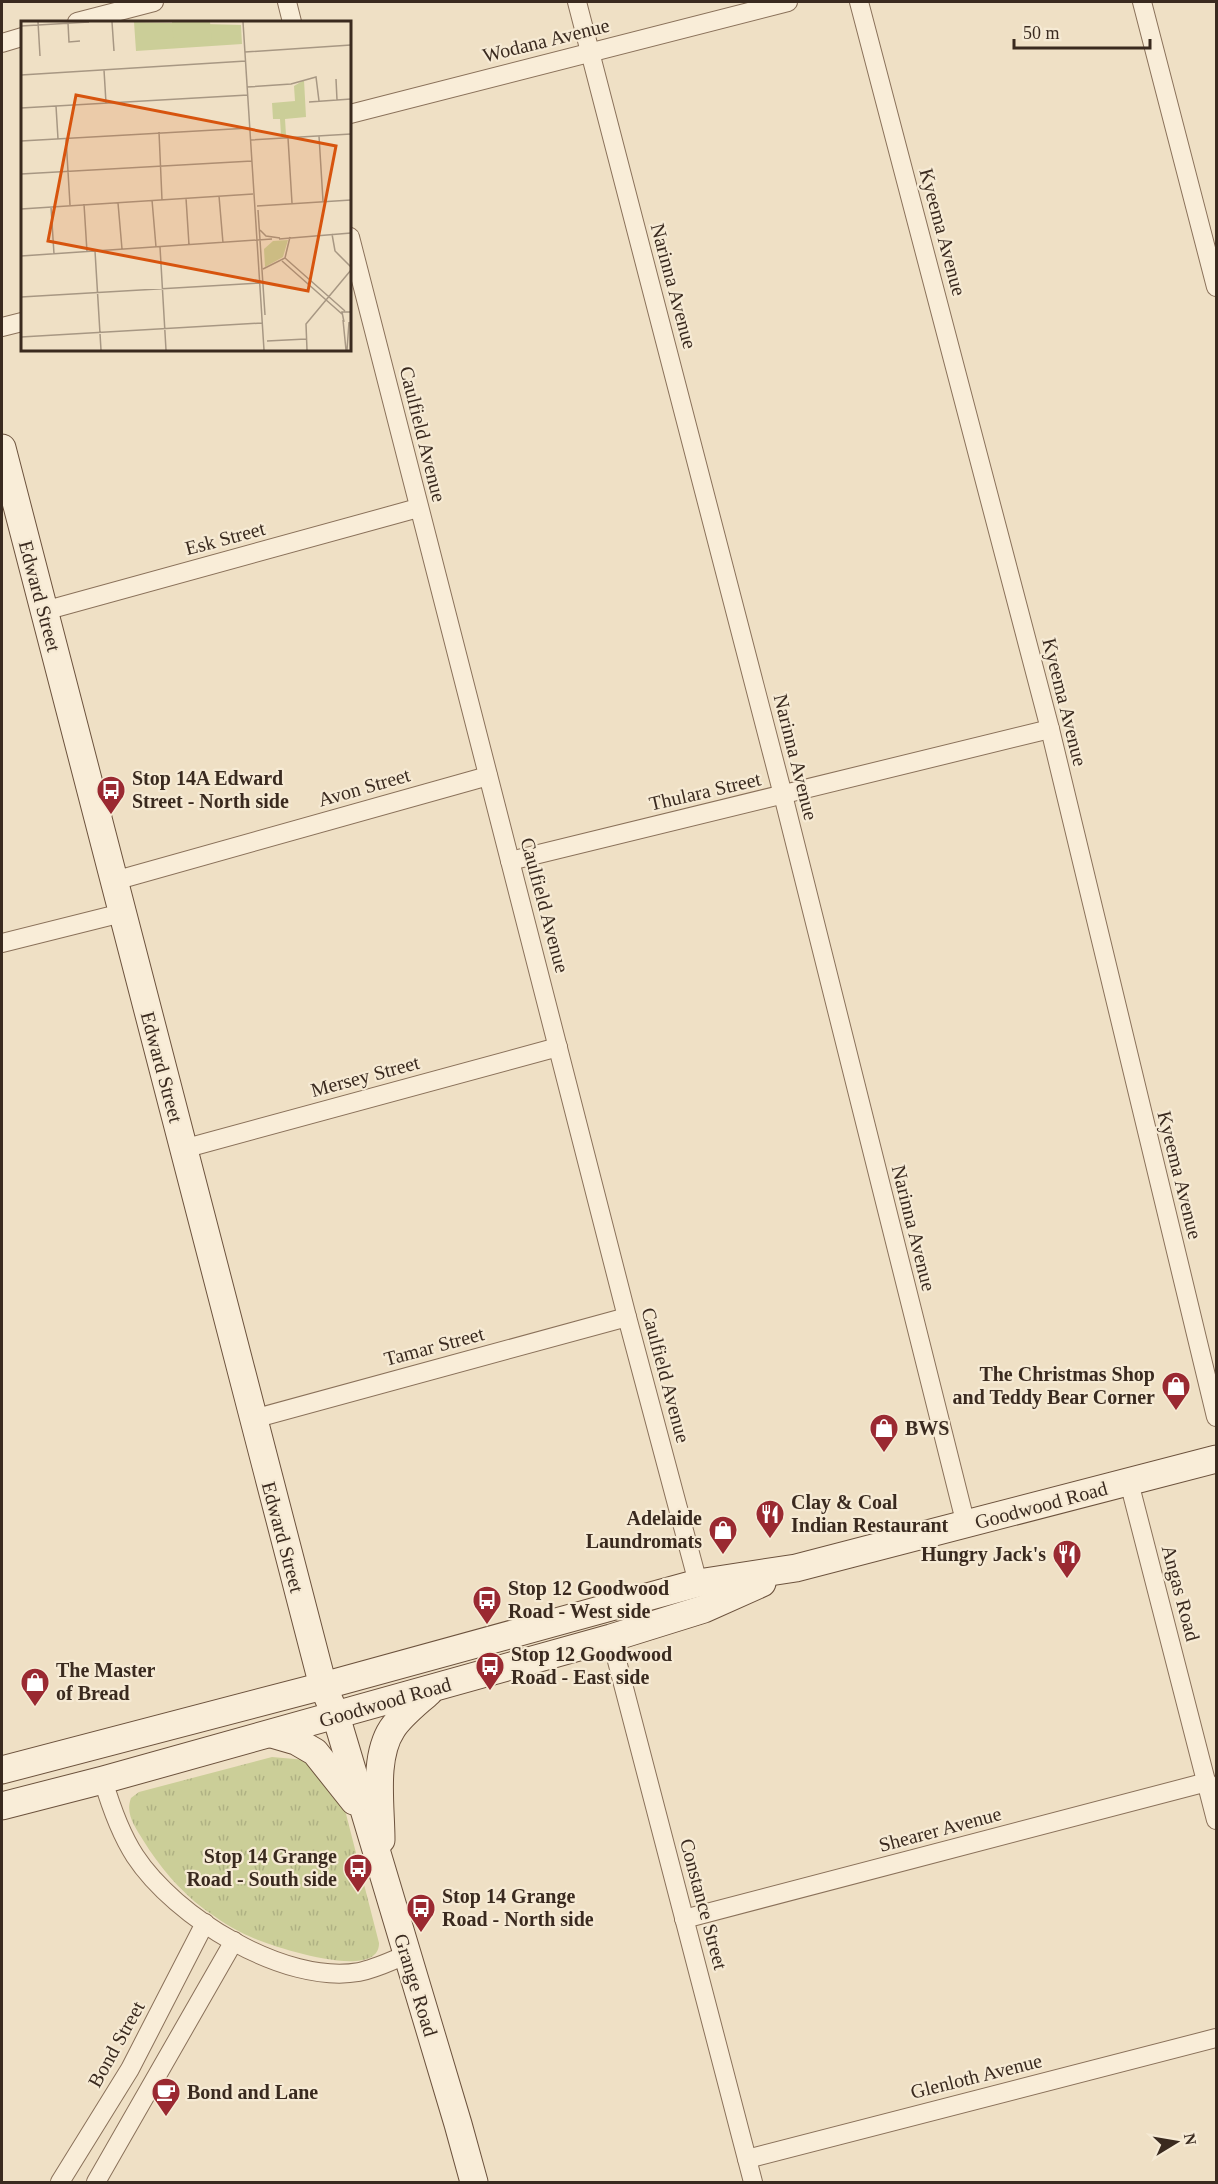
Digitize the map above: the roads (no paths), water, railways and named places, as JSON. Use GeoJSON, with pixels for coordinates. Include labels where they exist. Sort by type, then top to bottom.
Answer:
{"type":"FeatureCollection","features":[{"type":"Feature","properties":{"kind":"main road","name":"Edward Street"},"geometry":{"type":"LineString","coordinates":[[2,448],[323,1686]]}},
{"type":"Feature","properties":{"kind":"main road","name":"Goodwood Road"},"geometry":{"type":"LineString","coordinates":[[2,1770],[323,1686],[698,1583],[796,1568],[1216,1459]]}},
{"type":"Feature","properties":{"kind":"main road","name":"Goodwood Road"},"geometry":{"type":"LineString","coordinates":[[2,1806],[272,1734],[611,1638],[704,1609],[796,1568]]}},
{"type":"Feature","properties":{"kind":"main road","name":"Grange Road"},"geometry":{"type":"LineString","coordinates":[[323,1686],[336,1716],[474,2182]]}},
{"type":"Feature","properties":{"kind":"main road"},"geometry":{"type":"LineString","coordinates":[[381,1871],[380,1771],[382,1756],[392,1729],[432,1689]]}},
{"type":"Feature","properties":{"kind":"main road"},"geometry":{"type":"LineString","coordinates":[[272,1734],[296,1741],[315,1752],[364,1814]]}},
{"type":"Feature","properties":{"kind":"street"},"geometry":{"type":"LineString","coordinates":[[81,21],[154,2]]}},
{"type":"Feature","properties":{"kind":"street"},"geometry":{"type":"LineString","coordinates":[[287,2],[292,21]]}},
{"type":"Feature","properties":{"kind":"street","name":"Narinna Avenue"},"geometry":{"type":"LineString","coordinates":[[577,2],[783,795],[966,1525]]}},
{"type":"Feature","properties":{"kind":"street","name":"Wodana Avenue"},"geometry":{"type":"LineString","coordinates":[[351,114],[788,2]]}},
{"type":"Feature","properties":{"kind":"street","name":"Kyeema Avenue"},"geometry":{"type":"LineString","coordinates":[[859,2],[1050,729],[1216,1417]]}},
{"type":"Feature","properties":{"kind":"street"},"geometry":{"type":"LineString","coordinates":[[1142,2],[1212,251],[1216,287]]}},
{"type":"Feature","properties":{"kind":"street"},"geometry":{"type":"LineString","coordinates":[[2,43],[21,37]]}},
{"type":"Feature","properties":{"kind":"street","name":"Caulfield Avenue"},"geometry":{"type":"LineString","coordinates":[[351,241],[627,1317],[698,1583]]}},
{"type":"Feature","properties":{"kind":"street"},"geometry":{"type":"LineString","coordinates":[[2,327],[21,322]]}},
{"type":"Feature","properties":{"kind":"street","name":"Esk Street"},"geometry":{"type":"LineString","coordinates":[[44,611],[418,508]]}},
{"type":"Feature","properties":{"kind":"street","name":"Thulara Street"},"geometry":{"type":"LineString","coordinates":[[510,861],[1050,729]]}},
{"type":"Feature","properties":{"kind":"street","name":"Avon Street"},"geometry":{"type":"LineString","coordinates":[[114,880],[488,776]]}},
{"type":"Feature","properties":{"kind":"street"},"geometry":{"type":"LineString","coordinates":[[2,944],[122,913]]}},
{"type":"Feature","properties":{"kind":"street","name":"Mersey Street"},"geometry":{"type":"LineString","coordinates":[[183,1149],[558,1047]]}},
{"type":"Feature","properties":{"kind":"street","name":"Tamar Street"},"geometry":{"type":"LineString","coordinates":[[253,1419],[627,1317]]}},
{"type":"Feature","properties":{"kind":"street","name":"Angas Road"},"geometry":{"type":"LineString","coordinates":[[1129,1482],[1216,1820]]}},
{"type":"Feature","properties":{"kind":"street","name":"Constance Street"},"geometry":{"type":"LineString","coordinates":[[611,1638],[753,2182]]}},
{"type":"Feature","properties":{"kind":"street"},"geometry":{"type":"LineString","coordinates":[[103,1780],[120,1830],[135,1857],[163,1890],[205,1923],[234,1941],[258,1954],[292,1967],[316,1972],[358,1972],[406,1955]]}},
{"type":"Feature","properties":{"kind":"street","name":"Shearer Avenue"},"geometry":{"type":"LineString","coordinates":[[684,1918],[1207,1782]]}},
{"type":"Feature","properties":{"kind":"street","name":"Bond Street"},"geometry":{"type":"LineString","coordinates":[[60,2182],[130,2069],[205,1923]]}},
{"type":"Feature","properties":{"kind":"street"},"geometry":{"type":"LineString","coordinates":[[96,2182],[234,1941]]}},
{"type":"Feature","properties":{"kind":"street","name":"Glenloth Avenue"},"geometry":{"type":"LineString","coordinates":[[747,2159],[1216,2038]]}},
{"type":"Feature","properties":{"kind":"place","name":"Stop 14A Edward Street - North side"},"geometry":{"type":"Point","coordinates":[111,816]}},
{"type":"Feature","properties":{"kind":"place","name":"The Christmas Shop and Teddy Bear Corner"},"geometry":{"type":"Point","coordinates":[1176,1412]}},
{"type":"Feature","properties":{"kind":"place","name":"BWS"},"geometry":{"type":"Point","coordinates":[884,1454]}},
{"type":"Feature","properties":{"kind":"place","name":"Clay & Coal Indian Restaurant"},"geometry":{"type":"Point","coordinates":[770,1540]}},
{"type":"Feature","properties":{"kind":"place","name":"Adelaide Laundromats"},"geometry":{"type":"Point","coordinates":[723,1556]}},
{"type":"Feature","properties":{"kind":"place","name":"Hungry Jack's"},"geometry":{"type":"Point","coordinates":[1067,1580]}},
{"type":"Feature","properties":{"kind":"place","name":"Stop 12 Goodwood Road - West side"},"geometry":{"type":"Point","coordinates":[487,1626]}},
{"type":"Feature","properties":{"kind":"place","name":"Stop 12 Goodwood Road - East side"},"geometry":{"type":"Point","coordinates":[490,1692]}},
{"type":"Feature","properties":{"kind":"place","name":"The Master of Bread"},"geometry":{"type":"Point","coordinates":[35,1708]}},
{"type":"Feature","properties":{"kind":"place","name":"Stop 14 Grange Road - South side"},"geometry":{"type":"Point","coordinates":[358,1894]}},
{"type":"Feature","properties":{"kind":"place","name":"Stop 14 Grange Road - North side"},"geometry":{"type":"Point","coordinates":[421,1934]}},
{"type":"Feature","properties":{"kind":"place","name":"Bond and Lane"},"geometry":{"type":"Point","coordinates":[166,2118]}}]}
